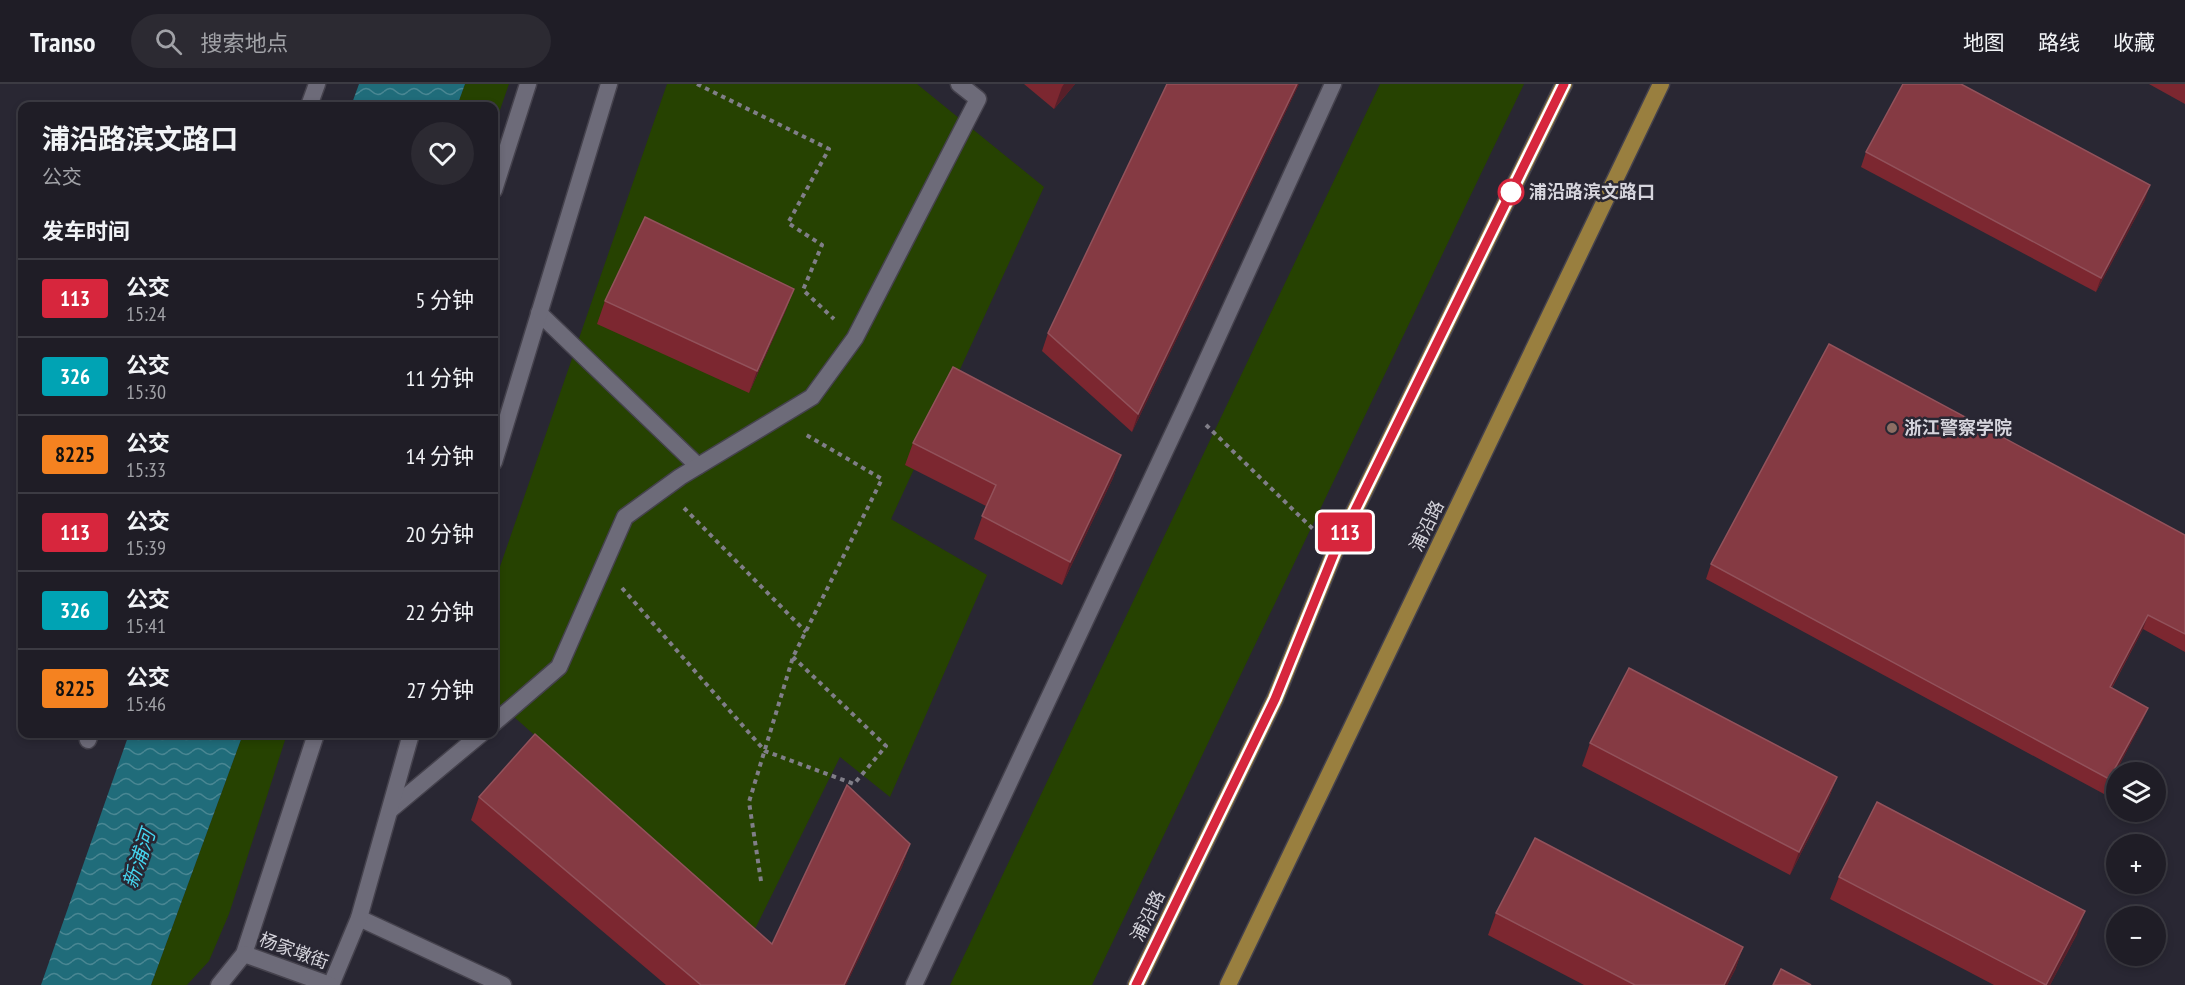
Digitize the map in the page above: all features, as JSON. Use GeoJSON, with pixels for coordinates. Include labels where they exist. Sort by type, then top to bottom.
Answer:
{"type":"FeatureCollection","features":[{"type":"Feature","properties":{"kind":"main road","name":"浦沿路"},"geometry":{"type":"LineString","coordinates":[[1136,985],[1275,699],[1335,551],[1564,84]]}},
{"type":"Feature","properties":{"kind":"main road","name":"浦沿路"},"geometry":{"type":"LineString","coordinates":[[1228,985],[1661,84]]}},
{"type":"Feature","properties":{"kind":"street"},"geometry":{"type":"LineString","coordinates":[[310,102],[317,84]]}},
{"type":"Feature","properties":{"kind":"street"},"geometry":{"type":"LineString","coordinates":[[498,178],[528,84]]}},
{"type":"Feature","properties":{"kind":"street"},"geometry":{"type":"LineString","coordinates":[[498,449],[609,84]]}},
{"type":"Feature","properties":{"kind":"street"},"geometry":{"type":"LineString","coordinates":[[498,720],[559,667],[625,517],[698,466],[812,397],[855,338],[978,99],[959,84]]}},
{"type":"Feature","properties":{"kind":"street"},"geometry":{"type":"LineString","coordinates":[[914,985],[1186,406],[1333,84]]}},
{"type":"Feature","properties":{"kind":"street"},"geometry":{"type":"LineString","coordinates":[[539,313],[698,466]]}},
{"type":"Feature","properties":{"kind":"street"},"geometry":{"type":"LineString","coordinates":[[219,985],[244,954],[315,738]]}},
{"type":"Feature","properties":{"kind":"street"},"geometry":{"type":"LineString","coordinates":[[331,985],[359,918],[410,738]]}},
{"type":"Feature","properties":{"kind":"street"},"geometry":{"type":"LineString","coordinates":[[390,810],[476,738]]}},
{"type":"Feature","properties":{"kind":"street"},"geometry":{"type":"LineString","coordinates":[[359,918],[503,985]]}},
{"type":"Feature","properties":{"kind":"street","name":"杨家墩街"},"geometry":{"type":"LineString","coordinates":[[244,954],[331,985]]}},
{"type":"Feature","properties":{"kind":"path"},"geometry":{"type":"LineString","coordinates":[[697,84],[829,149],[789,223],[822,245],[803,290],[855,338]]}},
{"type":"Feature","properties":{"kind":"path"},"geometry":{"type":"LineString","coordinates":[[1186,406],[1335,551]]}},
{"type":"Feature","properties":{"kind":"path"},"geometry":{"type":"LineString","coordinates":[[760,881],[749,802],[793,657],[882,479],[777,418]]}},
{"type":"Feature","properties":{"kind":"path"},"geometry":{"type":"LineString","coordinates":[[665,488],[806,632]]}},
{"type":"Feature","properties":{"kind":"path"},"geometry":{"type":"LineString","coordinates":[[603,567],[765,752],[854,784],[886,746],[793,657]]}},
{"type":"Feature","properties":{"kind":"green space"},"geometry":{"type":"Polygon","coordinates":[[[465,84],[509,84],[498,116],[498,102],[458,102],[465,84]]]}},
{"type":"Feature","properties":{"kind":"green space"},"geometry":{"type":"Polygon","coordinates":[[[667,84],[917,84],[1044,187],[891,519],[987,575],[890,797],[840,757],[754,931],[498,703],[498,572],[667,84]]]}},
{"type":"Feature","properties":{"kind":"green space"},"geometry":{"type":"Polygon","coordinates":[[[1380,84],[1524,84],[1092,985],[950,985],[1380,84]]]}},
{"type":"Feature","properties":{"kind":"green space"},"geometry":{"type":"Polygon","coordinates":[[[242,738],[286,738],[229,914],[209,961],[187,985],[151,985],[242,738]]]}},
{"type":"Feature","properties":{"kind":"water"},"geometry":{"type":"Polygon","coordinates":[[[359,84],[465,84],[458,102],[352,102],[359,84]]]}},
{"type":"Feature","properties":{"kind":"water","name":"新浦河"},"geometry":{"type":"Polygon","coordinates":[[[128,738],[242,738],[151,985],[41,985],[128,738]]]}},
{"type":"Feature","properties":{"kind":"building"},"geometry":{"type":"Polygon","coordinates":[[[1167,84],[1297,84],[1138,414],[1048,333],[1167,84]]]}},
{"type":"Feature","properties":{"kind":"building"},"geometry":{"type":"Polygon","coordinates":[[[1903,84],[1961,84],[2150,185],[2101,278],[1866,152],[1903,84]]]}},
{"type":"Feature","properties":{"kind":"building"},"geometry":{"type":"Polygon","coordinates":[[[645,217],[794,289],[757,371],[605,301],[645,217]]]}},
{"type":"Feature","properties":{"kind":"building"},"geometry":{"type":"Polygon","coordinates":[[[1829,344],[2185,535],[2185,634],[2148,615],[2110,687],[2148,708],[2118,762],[2106,762],[2106,777],[1711,564],[1829,344]]]}},
{"type":"Feature","properties":{"kind":"building"},"geometry":{"type":"Polygon","coordinates":[[[953,367],[1121,455],[1070,562],[982,516],[996,485],[913,443],[953,367]]]}},
{"type":"Feature","properties":{"kind":"building"},"geometry":{"type":"Polygon","coordinates":[[[1629,668],[1837,777],[1799,852],[1590,743],[1629,668]]]}},
{"type":"Feature","properties":{"kind":"building"},"geometry":{"type":"Polygon","coordinates":[[[535,734],[772,944],[847,785],[910,844],[844,985],[701,985],[479,797],[535,734]]]}},
{"type":"Feature","properties":{"kind":"building"},"geometry":{"type":"Polygon","coordinates":[[[1877,802],[2085,911],[2046,985],[1839,877],[1877,802]]]}},
{"type":"Feature","properties":{"kind":"building"},"geometry":{"type":"Polygon","coordinates":[[[1535,838],[1743,947],[1724,985],[1635,985],[1496,913],[1535,838]]]}},
{"type":"Feature","properties":{"kind":"building"},"geometry":{"type":"Polygon","coordinates":[[[1781,969],[1811,985],[1773,985],[1781,969]]]}},
{"type":"Feature","properties":{"kind":"bus line","name":"113"},"geometry":{"type":"LineString","coordinates":[[1136,985],[1275,699],[1335,551],[1564,84]]}},
{"type":"Feature","properties":{"kind":"place","name":"浦沿路滨文路口"},"geometry":{"type":"Point","coordinates":[1511,192]}},
{"type":"Feature","properties":{"kind":"place","name":"浙江警察学院"},"geometry":{"type":"Point","coordinates":[1892,428]}}]}
